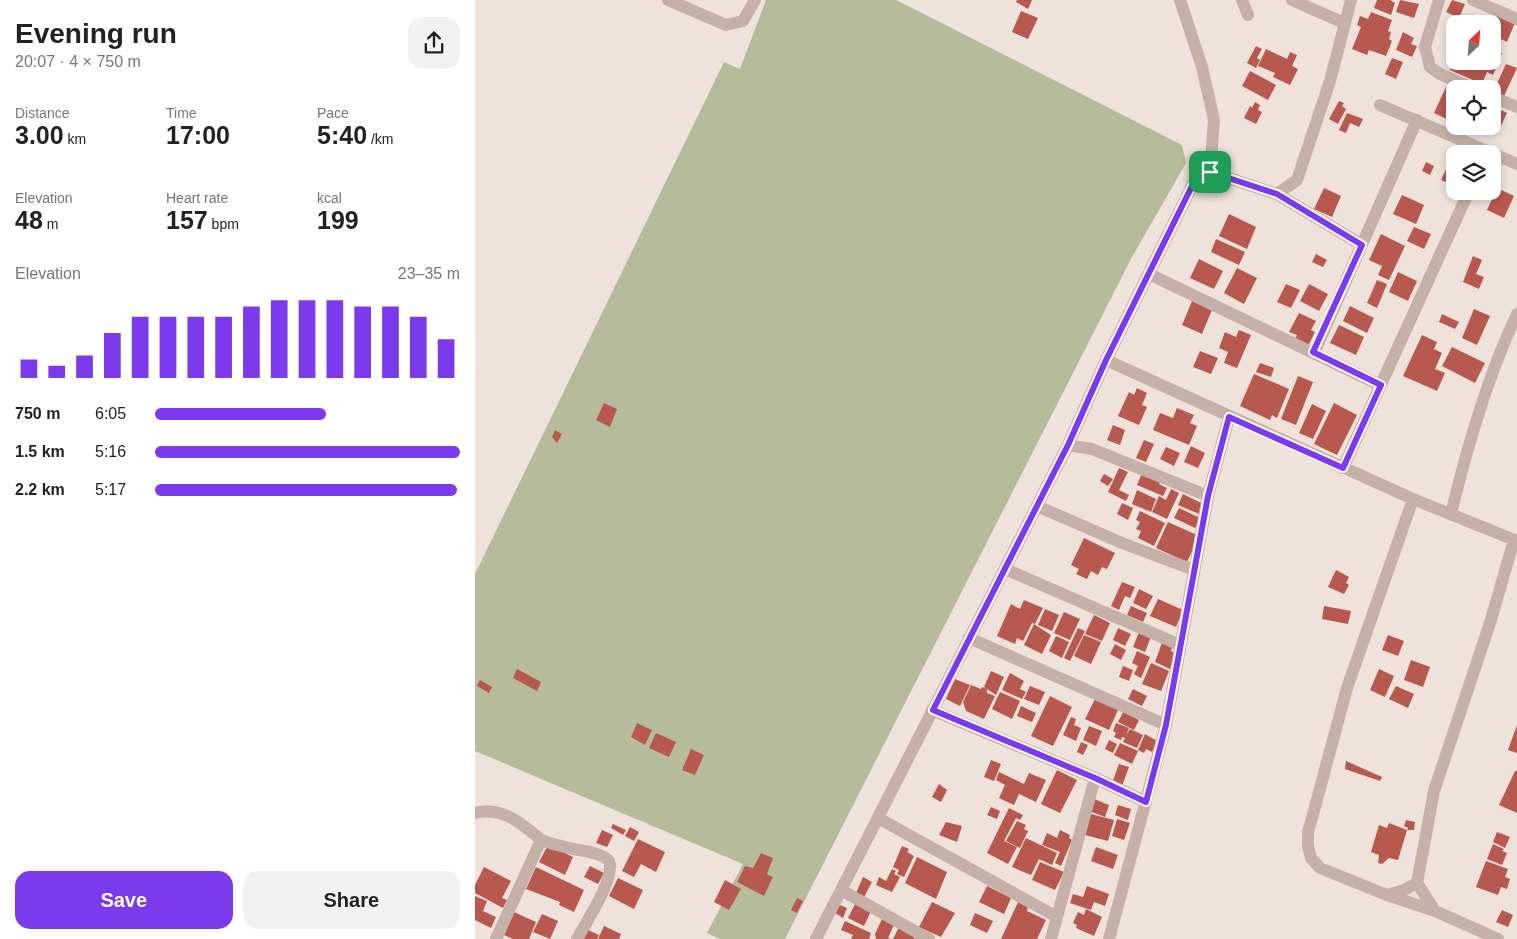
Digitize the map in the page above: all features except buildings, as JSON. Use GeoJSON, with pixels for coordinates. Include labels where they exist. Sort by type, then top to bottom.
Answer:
{"type":"FeatureCollection","features":[{"type":"Feature","properties":{"kind":"street"},"geometry":{"type":"LineString","coordinates":[[668,0],[726,25],[743,21],[755,0]]}},
{"type":"Feature","properties":{"kind":"street"},"geometry":{"type":"LineString","coordinates":[[816,939],[1068,445],[1106,360],[1193,184],[1210,172],[1215,120],[1202,67],[1180,0]]}},
{"type":"Feature","properties":{"kind":"street"},"geometry":{"type":"LineString","coordinates":[[1242,0],[1248,15]]}},
{"type":"Feature","properties":{"kind":"street"},"geometry":{"type":"LineString","coordinates":[[1292,0],[1345,22]]}},
{"type":"Feature","properties":{"kind":"street"},"geometry":{"type":"LineString","coordinates":[[1277,194],[1297,180],[1330,81],[1351,0]]}},
{"type":"Feature","properties":{"kind":"street"},"geometry":{"type":"LineString","coordinates":[[1439,0],[1425,47],[1430,67],[1454,80]]}},
{"type":"Feature","properties":{"kind":"street"},"geometry":{"type":"LineString","coordinates":[[1473,0],[1517,20]]}},
{"type":"Feature","properties":{"kind":"street"},"geometry":{"type":"LineString","coordinates":[[1501,100],[1517,107]]}},
{"type":"Feature","properties":{"kind":"street"},"geometry":{"type":"LineString","coordinates":[[1380,105],[1472,145]]}},
{"type":"Feature","properties":{"kind":"street"},"geometry":{"type":"LineString","coordinates":[[1313,352],[1417,120]]}},
{"type":"Feature","properties":{"kind":"street"},"geometry":{"type":"LineString","coordinates":[[1501,158],[1517,164]]}},
{"type":"Feature","properties":{"kind":"street"},"geometry":{"type":"LineString","coordinates":[[1210,172],[1277,194],[1362,245]]}},
{"type":"Feature","properties":{"kind":"street"},"geometry":{"type":"LineString","coordinates":[[1343,468],[1465,200]]}},
{"type":"Feature","properties":{"kind":"street"},"geometry":{"type":"LineString","coordinates":[[1149,274],[1381,385]]}},
{"type":"Feature","properties":{"kind":"street"},"geometry":{"type":"LineString","coordinates":[[1451,514],[1470,441],[1517,314]]}},
{"type":"Feature","properties":{"kind":"street"},"geometry":{"type":"LineString","coordinates":[[1106,360],[1413,499],[1516,540],[1435,791],[1417,883],[1435,911]]}},
{"type":"Feature","properties":{"kind":"street"},"geometry":{"type":"LineString","coordinates":[[1109,939],[1166,725],[1208,496],[1229,417]]}},
{"type":"Feature","properties":{"kind":"street"},"geometry":{"type":"LineString","coordinates":[[1068,445],[1092,449],[1208,496]]}},
{"type":"Feature","properties":{"kind":"street"},"geometry":{"type":"LineString","coordinates":[[1413,499],[1347,688],[1309,832],[1308,846],[1311,858],[1320,868],[1387,895],[1435,911],[1498,939]]}},
{"type":"Feature","properties":{"kind":"street"},"geometry":{"type":"LineString","coordinates":[[1037,506],[1121,543],[1194,570]]}},
{"type":"Feature","properties":{"kind":"street"},"geometry":{"type":"LineString","coordinates":[[1005,569],[1180,645]]}},
{"type":"Feature","properties":{"kind":"street"},"geometry":{"type":"LineString","coordinates":[[969,638],[1166,725]]}},
{"type":"Feature","properties":{"kind":"street"},"geometry":{"type":"LineString","coordinates":[[933,710],[1095,778],[1146,802]]}},
{"type":"Feature","properties":{"kind":"street"},"geometry":{"type":"LineString","coordinates":[[1051,939],[1095,778]]}},
{"type":"Feature","properties":{"kind":"street"},"geometry":{"type":"LineString","coordinates":[[475,813],[483,811],[503,814],[523,824],[541,840],[605,857],[611,867],[605,886],[577,939]]}},
{"type":"Feature","properties":{"kind":"street"},"geometry":{"type":"LineString","coordinates":[[878,818],[1057,917]]}},
{"type":"Feature","properties":{"kind":"street"},"geometry":{"type":"LineString","coordinates":[[496,939],[541,840]]}},
{"type":"Feature","properties":{"kind":"street"},"geometry":{"type":"LineString","coordinates":[[1387,895],[1404,890],[1417,883]]}},
{"type":"Feature","properties":{"kind":"street"},"geometry":{"type":"LineString","coordinates":[[841,890],[929,939]]}},
{"type":"Feature","properties":{"kind":"green space"},"geometry":{"type":"Polygon","coordinates":[[[766,0],[896,0],[1182,145],[1186,163],[1132,257],[785,939],[720,939],[707,933],[743,864],[475,751],[475,574],[724,62],[740,69],[766,0]]]}},
{"type":"Feature","properties":{"kind":"route"},"geometry":{"type":"LineString","coordinates":[[1210,172],[1246,182],[1277,194],[1362,245],[1313,352],[1381,385],[1343,468],[1229,417],[1208,496],[1166,725],[1146,802],[1095,778],[933,710],[1068,445],[1106,360],[1193,184],[1210,172]]}}]}
